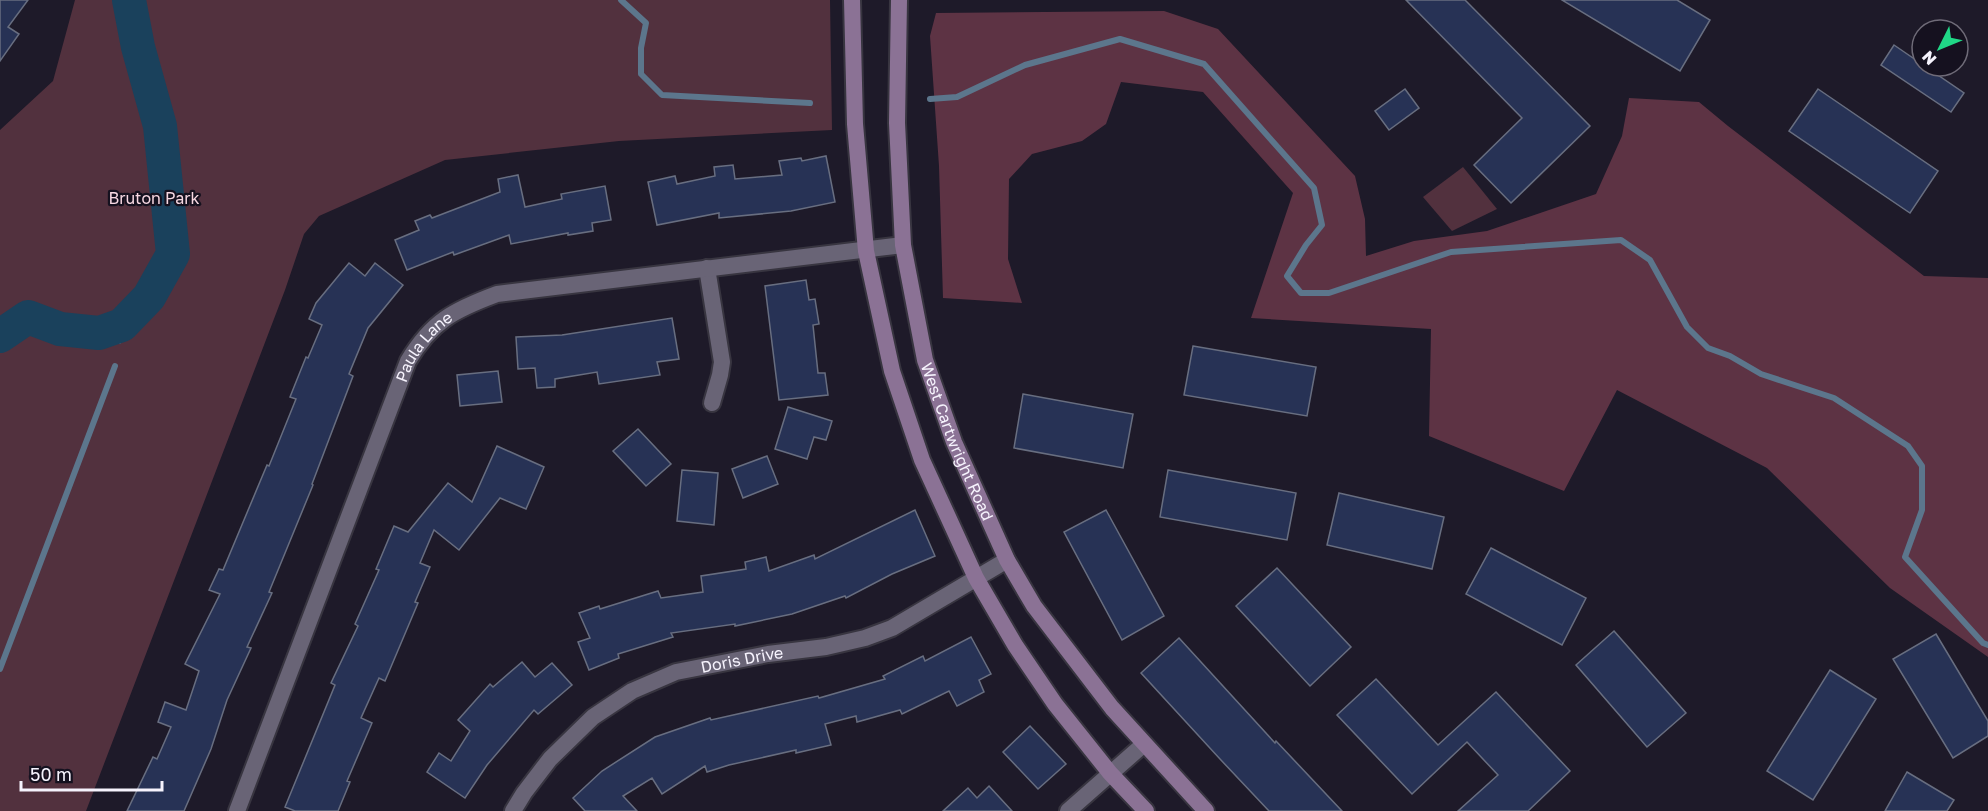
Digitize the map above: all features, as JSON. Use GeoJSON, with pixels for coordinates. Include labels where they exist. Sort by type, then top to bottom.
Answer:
{"type":"FeatureCollection","features":[{"type":"Feature","properties":{"kind":"main road"},"geometry":{"type":"LineString","coordinates":[[852,0],[855,124],[866,251],[892,371],[922,460],[976,578],[1015,645],[1055,704],[1110,773],[1146,811]]}},
{"type":"Feature","properties":{"kind":"main road","name":"West Cartwright Road"},"geometry":{"type":"LineString","coordinates":[[899,0],[897,123],[903,245],[925,360],[954,442],[1007,560],[1034,606],[1112,708],[1206,811]]}},
{"type":"Feature","properties":{"kind":"street","name":"Paula Lane"},"geometry":{"type":"LineString","coordinates":[[237,811],[408,361],[421,340],[447,315],[497,294],[903,245]]}},
{"type":"Feature","properties":{"kind":"street"},"geometry":{"type":"LineString","coordinates":[[707,268],[722,362],[712,403]]}},
{"type":"Feature","properties":{"kind":"street","name":"Doris Drive"},"geometry":{"type":"LineString","coordinates":[[513,811],[550,759],[593,717],[632,692],[676,672],[768,654],[826,647],[865,638],[892,628],[1007,560]]}},
{"type":"Feature","properties":{"kind":"street"},"geometry":{"type":"LineString","coordinates":[[1068,811],[1144,744]]}},
{"type":"Feature","properties":{"kind":"green space","name":"Bruton Park"},"geometry":{"type":"Polygon","coordinates":[[[75,0],[830,0],[832,130],[619,141],[445,160],[319,216],[304,234],[285,290],[86,811],[0,811],[0,130],[53,81],[75,0]]]}},
{"type":"Feature","properties":{"kind":"green space"},"geometry":{"type":"Polygon","coordinates":[[[1463,167],[1497,209],[1452,231],[1423,197],[1463,167]]]}},
{"type":"Feature","properties":{"kind":"shaded area"},"geometry":{"type":"Polygon","coordinates":[[[1164,11],[1218,29],[1355,176],[1365,219],[1366,256],[1414,241],[1487,231],[1596,194],[1622,136],[1629,98],[1699,102],[1924,276],[1988,278],[1988,657],[1890,588],[1767,468],[1617,390],[1564,491],[1429,436],[1431,329],[1251,318],[1293,193],[1203,92],[1121,82],[1106,124],[1082,141],[1032,154],[1009,179],[1008,259],[1022,303],[943,298],[939,166],[930,36],[936,13],[1164,11]]]}},
{"type":"Feature","properties":{"kind":"building"},"geometry":{"type":"Polygon","coordinates":[[[0,0],[28,0],[8,27],[19,34],[0,61],[0,0]]]}},
{"type":"Feature","properties":{"kind":"building"},"geometry":{"type":"Polygon","coordinates":[[[1406,0],[1465,0],[1590,126],[1511,203],[1474,165],[1522,118],[1406,0]]]}},
{"type":"Feature","properties":{"kind":"building"},"geometry":{"type":"Polygon","coordinates":[[[1562,0],[1677,0],[1710,20],[1680,71],[1562,0]]]}},
{"type":"Feature","properties":{"kind":"building"},"geometry":{"type":"Polygon","coordinates":[[[1894,45],[1910,56],[1910,78],[1942,78],[1964,93],[1951,112],[1881,65],[1894,45]]]}},
{"type":"Feature","properties":{"kind":"building"},"geometry":{"type":"Polygon","coordinates":[[[1405,89],[1419,108],[1389,130],[1375,111],[1405,89]]]}},
{"type":"Feature","properties":{"kind":"building"},"geometry":{"type":"Polygon","coordinates":[[[1818,89],[1938,171],[1910,213],[1789,131],[1818,89]]]}},
{"type":"Feature","properties":{"kind":"building"},"geometry":{"type":"Polygon","coordinates":[[[826,156],[835,202],[791,211],[719,218],[719,213],[657,225],[648,182],[675,176],[677,184],[715,176],[714,167],[733,165],[735,179],[782,175],[779,161],[801,158],[802,161],[826,156]]]}},
{"type":"Feature","properties":{"kind":"building"},"geometry":{"type":"Polygon","coordinates":[[[518,175],[525,207],[562,199],[561,194],[605,186],[611,220],[592,223],[593,231],[568,235],[568,233],[511,244],[509,235],[454,255],[453,252],[407,270],[395,240],[419,230],[415,221],[430,215],[432,218],[500,192],[498,179],[518,175]]]}},
{"type":"Feature","properties":{"kind":"building"},"geometry":{"type":"Polygon","coordinates":[[[349,263],[365,276],[375,263],[403,285],[368,328],[349,374],[353,376],[313,485],[269,592],[272,593],[247,647],[251,648],[227,700],[211,749],[184,811],[127,811],[153,757],[157,759],[171,727],[158,722],[165,702],[186,710],[199,671],[185,664],[220,594],[209,590],[219,569],[223,570],[296,399],[290,397],[322,325],[309,319],[316,303],[349,263]]]}},
{"type":"Feature","properties":{"kind":"building"},"geometry":{"type":"Polygon","coordinates":[[[806,280],[809,300],[815,299],[819,324],[813,325],[818,373],[825,373],[828,395],[779,400],[765,286],[806,280]]]}},
{"type":"Feature","properties":{"kind":"building"},"geometry":{"type":"Polygon","coordinates":[[[672,318],[679,359],[657,362],[660,375],[599,384],[597,372],[555,379],[555,387],[537,388],[535,368],[518,369],[516,337],[562,335],[672,318]]]}},
{"type":"Feature","properties":{"kind":"building"},"geometry":{"type":"Polygon","coordinates":[[[1193,346],[1316,367],[1307,416],[1184,395],[1193,346]]]}},
{"type":"Feature","properties":{"kind":"building"},"geometry":{"type":"Polygon","coordinates":[[[498,371],[502,402],[460,406],[457,375],[498,371]]]}},
{"type":"Feature","properties":{"kind":"building"},"geometry":{"type":"Polygon","coordinates":[[[1023,394],[1133,414],[1123,468],[1014,448],[1023,394]]]}},
{"type":"Feature","properties":{"kind":"building"},"geometry":{"type":"Polygon","coordinates":[[[788,407],[832,421],[826,440],[814,437],[807,459],[775,449],[788,407]]]}},
{"type":"Feature","properties":{"kind":"building"},"geometry":{"type":"Polygon","coordinates":[[[638,429],[671,464],[646,486],[613,451],[638,429]]]}},
{"type":"Feature","properties":{"kind":"building"},"geometry":{"type":"Polygon","coordinates":[[[497,446],[544,467],[526,509],[500,498],[459,550],[434,530],[420,563],[430,567],[415,602],[418,603],[385,681],[379,678],[361,718],[372,723],[347,781],[350,782],[338,811],[295,811],[285,807],[335,685],[331,683],[358,626],[355,624],[379,570],[376,569],[394,526],[408,532],[448,483],[472,502],[497,446]]]}},
{"type":"Feature","properties":{"kind":"building"},"geometry":{"type":"Polygon","coordinates":[[[767,456],[778,484],[743,498],[732,469],[767,456]]]}},
{"type":"Feature","properties":{"kind":"building"},"geometry":{"type":"Polygon","coordinates":[[[682,470],[718,473],[714,525],[677,521],[682,470]]]}},
{"type":"Feature","properties":{"kind":"building"},"geometry":{"type":"Polygon","coordinates":[[[1168,470],[1296,493],[1287,540],[1160,517],[1168,470]]]}},
{"type":"Feature","properties":{"kind":"building"},"geometry":{"type":"Polygon","coordinates":[[[1339,493],[1444,517],[1432,569],[1327,545],[1339,493]]]}},
{"type":"Feature","properties":{"kind":"building"},"geometry":{"type":"Polygon","coordinates":[[[915,510],[935,556],[892,574],[846,598],[845,596],[792,614],[735,626],[735,624],[671,633],[673,637],[618,654],[619,658],[589,670],[578,642],[590,638],[579,613],[658,591],[661,598],[703,592],[701,576],[746,569],[745,562],[766,557],[769,571],[814,555],[815,559],[915,510]]]}},
{"type":"Feature","properties":{"kind":"building"},"geometry":{"type":"Polygon","coordinates":[[[1106,510],[1164,616],[1122,640],[1064,532],[1106,510]]]}},
{"type":"Feature","properties":{"kind":"building"},"geometry":{"type":"Polygon","coordinates":[[[1491,548],[1586,598],[1562,645],[1466,594],[1491,548]]]}},
{"type":"Feature","properties":{"kind":"building"},"geometry":{"type":"Polygon","coordinates":[[[1277,568],[1351,647],[1310,686],[1236,606],[1277,568]]]}},
{"type":"Feature","properties":{"kind":"building"},"geometry":{"type":"Polygon","coordinates":[[[1614,631],[1686,713],[1647,747],[1576,665],[1614,631]]]}},
{"type":"Feature","properties":{"kind":"building"},"geometry":{"type":"Polygon","coordinates":[[[1936,634],[1988,721],[1988,736],[1953,758],[1893,659],[1936,634]]]}},
{"type":"Feature","properties":{"kind":"building"},"geometry":{"type":"Polygon","coordinates":[[[971,637],[991,674],[979,680],[984,692],[957,706],[949,691],[902,714],[900,710],[857,722],[856,716],[825,724],[831,745],[796,753],[796,750],[707,772],[705,766],[662,794],[652,778],[623,796],[637,811],[585,811],[573,798],[602,771],[655,737],[710,718],[711,720],[818,696],[819,698],[885,679],[883,676],[923,656],[925,661],[971,637]]]}},
{"type":"Feature","properties":{"kind":"building"},"geometry":{"type":"Polygon","coordinates":[[[1179,638],[1275,743],[1276,741],[1342,811],[1269,811],[1220,759],[1141,673],[1179,638]]]}},
{"type":"Feature","properties":{"kind":"building"},"geometry":{"type":"Polygon","coordinates":[[[522,662],[535,677],[552,663],[572,685],[538,714],[534,710],[487,765],[465,798],[427,772],[439,753],[451,761],[470,731],[458,720],[490,684],[493,687],[522,662]]]}},
{"type":"Feature","properties":{"kind":"building"},"geometry":{"type":"Polygon","coordinates":[[[1830,670],[1876,699],[1813,800],[1767,771],[1830,670]]]}},
{"type":"Feature","properties":{"kind":"building"},"geometry":{"type":"Polygon","coordinates":[[[1376,679],[1438,745],[1496,692],[1570,771],[1528,811],[1458,811],[1498,775],[1467,742],[1412,794],[1337,715],[1376,679]]]}},
{"type":"Feature","properties":{"kind":"building"},"geometry":{"type":"Polygon","coordinates":[[[1030,726],[1066,764],[1038,789],[1003,752],[1030,726]]]}},
{"type":"Feature","properties":{"kind":"building"},"geometry":{"type":"Polygon","coordinates":[[[1907,772],[1954,800],[1947,811],[1885,811],[1907,772]]]}},
{"type":"Feature","properties":{"kind":"building"},"geometry":{"type":"Polygon","coordinates":[[[989,786],[1012,811],[943,811],[968,788],[977,798],[989,786]]]}},
{"type":"Feature","properties":{"kind":"waterway"},"geometry":{"type":"LineString","coordinates":[[0,336],[28,317],[60,329],[99,333],[122,325],[149,297],[173,254],[160,126],[138,47],[129,0]]}},
{"type":"Feature","properties":{"kind":"waterway"},"geometry":{"type":"LineString","coordinates":[[621,0],[646,23],[641,48],[641,74],[662,95],[810,103]]}},
{"type":"Feature","properties":{"kind":"waterway"},"geometry":{"type":"LineString","coordinates":[[930,99],[957,97],[1025,65],[1120,39],[1204,64],[1314,188],[1322,225],[1306,245],[1287,276],[1301,293],[1329,293],[1451,252],[1621,240],[1650,260],[1687,327],[1708,348],[1730,356],[1761,374],[1834,398],[1908,446],[1922,466],[1922,510],[1905,557],[1983,643],[1988,645]]}},
{"type":"Feature","properties":{"kind":"waterway"},"geometry":{"type":"LineString","coordinates":[[119,341],[122,325]]}},
{"type":"Feature","properties":{"kind":"waterway"},"geometry":{"type":"LineString","coordinates":[[0,669],[115,366]]}}]}
